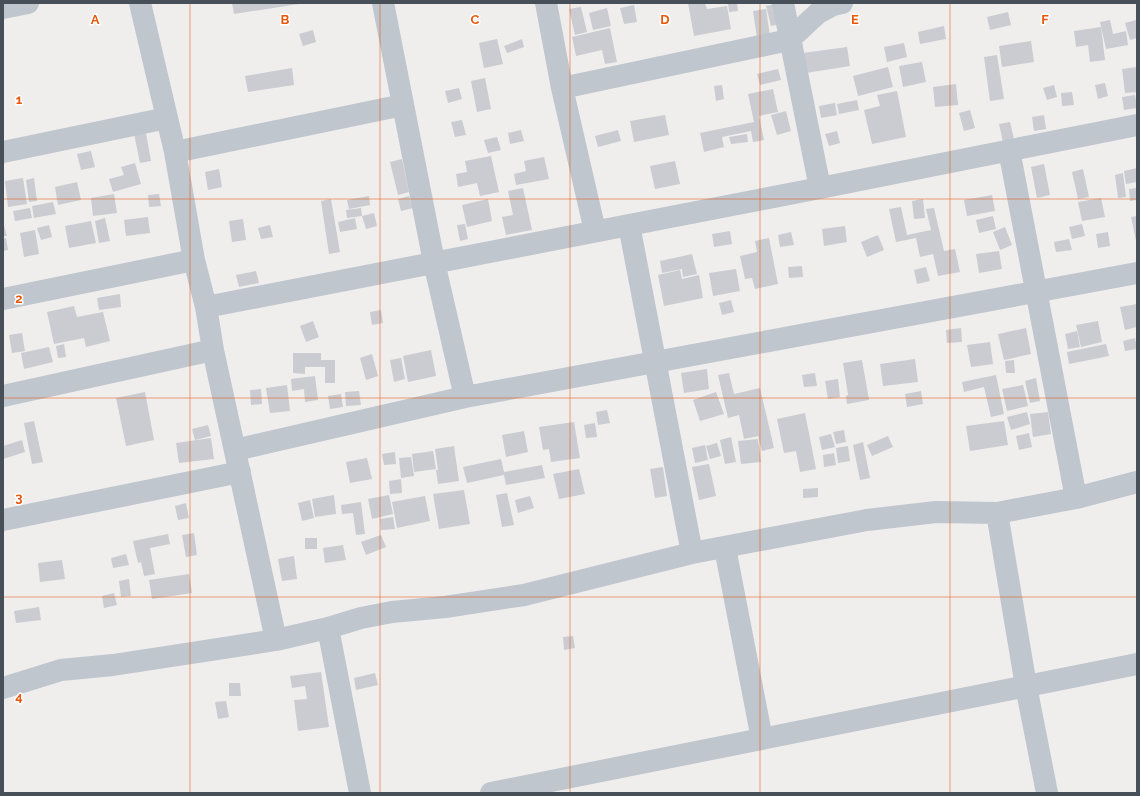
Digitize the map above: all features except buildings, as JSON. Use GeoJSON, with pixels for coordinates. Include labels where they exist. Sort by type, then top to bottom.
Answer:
{"type":"FeatureCollection","features":[{"type":"Feature","properties":{"kind":"street"},"geometry":{"type":"LineString","coordinates":[[3,8],[28,3]]}},
{"type":"Feature","properties":{"kind":"street"},"geometry":{"type":"LineString","coordinates":[[140,3],[175,152],[194,260],[206,307],[213,350],[276,640]]}},
{"type":"Feature","properties":{"kind":"street"},"geometry":{"type":"LineString","coordinates":[[383,3],[434,262],[466,397]]}},
{"type":"Feature","properties":{"kind":"street"},"geometry":{"type":"LineString","coordinates":[[546,3],[562,88],[595,231]]}},
{"type":"Feature","properties":{"kind":"street"},"geometry":{"type":"LineString","coordinates":[[783,3],[789,40],[820,188]]}},
{"type":"Feature","properties":{"kind":"street"},"geometry":{"type":"LineString","coordinates":[[562,88],[789,40],[818,13],[842,3]]}},
{"type":"Feature","properties":{"kind":"street"},"geometry":{"type":"LineString","coordinates":[[175,152],[403,105]]}},
{"type":"Feature","properties":{"kind":"street"},"geometry":{"type":"LineString","coordinates":[[3,152],[167,118]]}},
{"type":"Feature","properties":{"kind":"street"},"geometry":{"type":"LineString","coordinates":[[206,307],[1137,125]]}},
{"type":"Feature","properties":{"kind":"street"},"geometry":{"type":"LineString","coordinates":[[1009,150],[1076,498]]}},
{"type":"Feature","properties":{"kind":"street"},"geometry":{"type":"LineString","coordinates":[[629,225],[692,553]]}},
{"type":"Feature","properties":{"kind":"street"},"geometry":{"type":"LineString","coordinates":[[3,299],[194,260]]}},
{"type":"Feature","properties":{"kind":"street"},"geometry":{"type":"LineString","coordinates":[[235,450],[466,397],[654,361],[1137,273]]}},
{"type":"Feature","properties":{"kind":"street"},"geometry":{"type":"LineString","coordinates":[[3,396],[213,350]]}},
{"type":"Feature","properties":{"kind":"street"},"geometry":{"type":"LineString","coordinates":[[3,520],[240,472]]}},
{"type":"Feature","properties":{"kind":"street"},"geometry":{"type":"LineString","coordinates":[[3,688],[61,670],[113,665],[276,640],[328,628],[361,618],[392,612],[445,607],[524,595],[692,553],[725,548],[867,520],[936,512],[997,513],[1076,498],[1137,482]]}},
{"type":"Feature","properties":{"kind":"street"},"geometry":{"type":"LineString","coordinates":[[997,513],[1026,686],[1047,793]]}},
{"type":"Feature","properties":{"kind":"street"},"geometry":{"type":"LineString","coordinates":[[725,548],[762,739]]}},
{"type":"Feature","properties":{"kind":"street"},"geometry":{"type":"LineString","coordinates":[[328,628],[360,793]]}},
{"type":"Feature","properties":{"kind":"street"},"geometry":{"type":"LineString","coordinates":[[491,793],[564,786],[762,739],[1137,664]]}}]}
